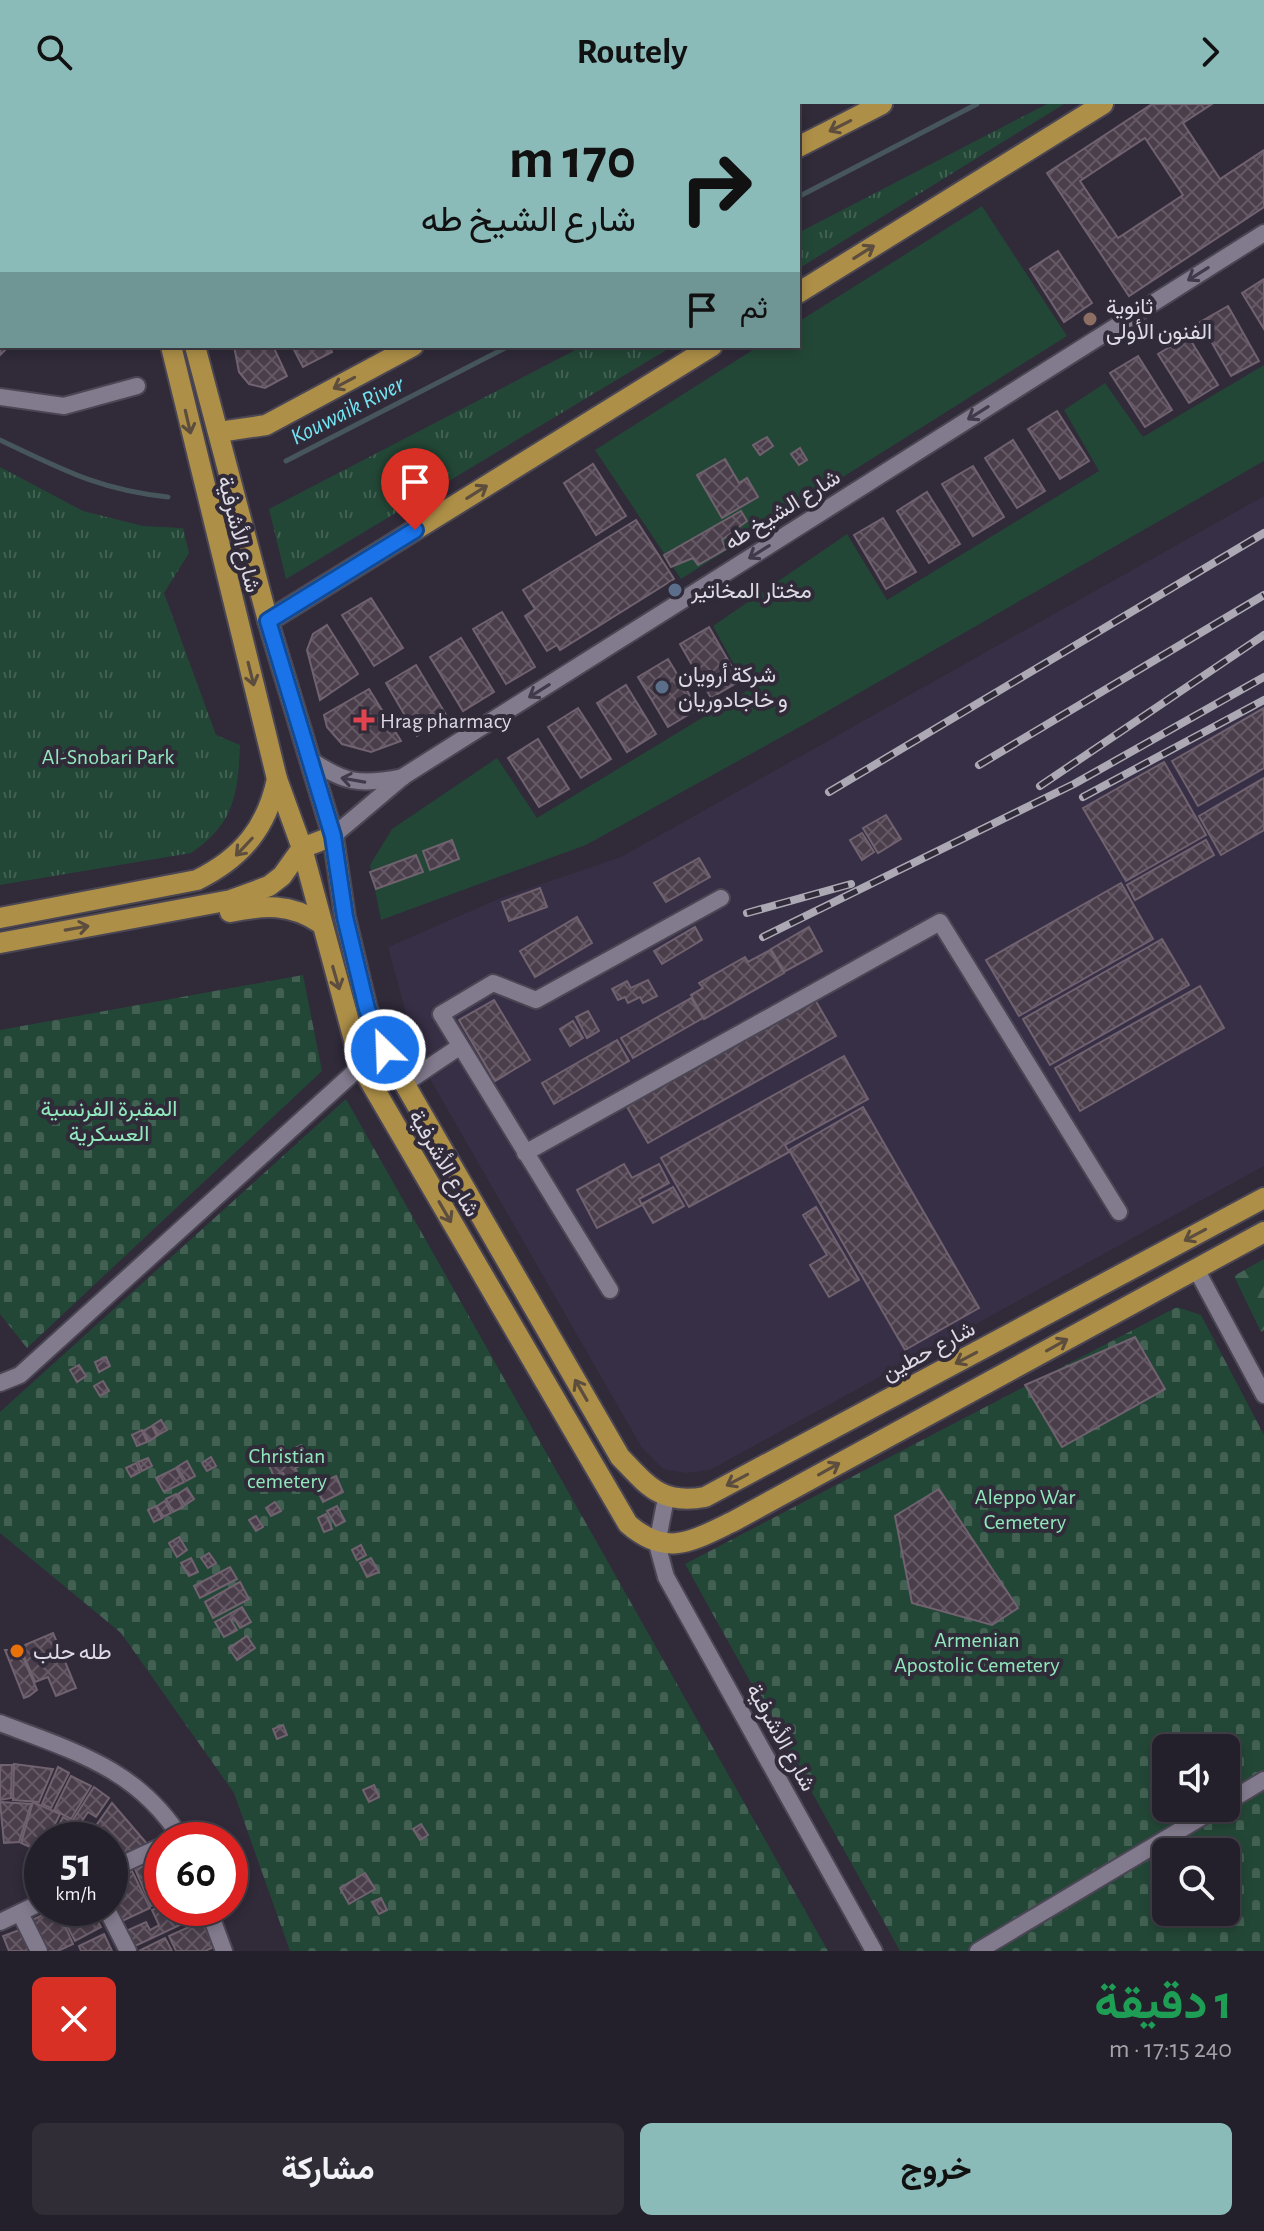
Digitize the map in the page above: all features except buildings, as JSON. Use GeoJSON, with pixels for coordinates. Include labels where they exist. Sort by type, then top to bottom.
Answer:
{"type":"FeatureCollection","features":[{"type":"Feature","properties":{"kind":"main road"},"geometry":{"type":"LineString","coordinates":[[800,146],[882,104]]}},
{"type":"Feature","properties":{"kind":"main road"},"geometry":{"type":"LineString","coordinates":[[800,292],[1103,104]]}},
{"type":"Feature","properties":{"kind":"main road","name":"شارع الأشرفية"},"geometry":{"type":"LineString","coordinates":[[171,348],[277,779],[302,848],[361,1066],[628,1524],[644,1539],[657,1544]]}},
{"type":"Feature","properties":{"kind":"main road","name":"شارع الأشرفية"},"geometry":{"type":"LineString","coordinates":[[196,348],[268,621],[333,836],[345,917],[367,1009],[404,1084],[620,1457],[649,1487],[666,1498]]}},
{"type":"Feature","properties":{"kind":"main road"},"geometry":{"type":"LineString","coordinates":[[219,432],[266,425],[409,348]]}},
{"type":"Feature","properties":{"kind":"main road"},"geometry":{"type":"LineString","coordinates":[[268,621],[709,348]]}},
{"type":"Feature","properties":{"kind":"main road"},"geometry":{"type":"LineString","coordinates":[[0,918],[197,880],[217,870],[251,840],[264,821],[277,779]]}},
{"type":"Feature","properties":{"kind":"main road"},"geometry":{"type":"LineString","coordinates":[[0,943],[252,893],[282,876],[302,848],[333,836]]}},
{"type":"Feature","properties":{"kind":"main road"},"geometry":{"type":"LineString","coordinates":[[146,915],[190,917],[271,905],[305,913],[320,923]]}},
{"type":"Feature","properties":{"kind":"main road","name":"شارع حطين"},"geometry":{"type":"LineString","coordinates":[[666,1498],[705,1497],[1264,1198]]}},
{"type":"Feature","properties":{"kind":"main road"},"geometry":{"type":"LineString","coordinates":[[657,1544],[681,1544],[734,1521],[1264,1232]]}},
{"type":"Feature","properties":{"kind":"street","name":"شارع الشيخ طه"},"geometry":{"type":"LineString","coordinates":[[333,836],[404,776],[1264,233]]}},
{"type":"Feature","properties":{"kind":"street"},"geometry":{"type":"LineString","coordinates":[[0,397],[64,406],[137,386]]}},
{"type":"Feature","properties":{"kind":"street"},"geometry":{"type":"LineString","coordinates":[[308,758],[334,776],[353,782],[375,783],[404,776]]}},
{"type":"Feature","properties":{"kind":"street"},"geometry":{"type":"LineString","coordinates":[[610,1290],[441,1014],[493,983],[536,1000],[721,898]]}},
{"type":"Feature","properties":{"kind":"street"},"geometry":{"type":"LineString","coordinates":[[525,1153],[940,922],[1119,1212]]}},
{"type":"Feature","properties":{"kind":"street"},"geometry":{"type":"LineString","coordinates":[[404,1084],[459,1047]]}},
{"type":"Feature","properties":{"kind":"street"},"geometry":{"type":"LineString","coordinates":[[0,1383],[20,1375],[361,1066]]}},
{"type":"Feature","properties":{"kind":"street"},"geometry":{"type":"LineString","coordinates":[[1196,1269],[1264,1395]]}},
{"type":"Feature","properties":{"kind":"street","name":"شارع الأشرفية"},"geometry":{"type":"LineString","coordinates":[[666,1498],[657,1544],[666,1577],[874,1951]]}},
{"type":"Feature","properties":{"kind":"street"},"geometry":{"type":"LineString","coordinates":[[0,1723],[99,1761],[140,1790],[166,1822]]}},
{"type":"Feature","properties":{"kind":"street"},"geometry":{"type":"LineString","coordinates":[[0,1738],[22,1731]]}},
{"type":"Feature","properties":{"kind":"street"},"geometry":{"type":"LineString","coordinates":[[1240,1795],[1264,1780]]}},
{"type":"Feature","properties":{"kind":"street"},"geometry":{"type":"LineString","coordinates":[[978,1951],[1194,1822]]}},
{"type":"Feature","properties":{"kind":"street"},"geometry":{"type":"LineString","coordinates":[[0,1922],[24,1911]]}},
{"type":"Feature","properties":{"kind":"street"},"geometry":{"type":"LineString","coordinates":[[20,1913],[39,1951]]}},
{"type":"Feature","properties":{"kind":"street"},"geometry":{"type":"LineString","coordinates":[[115,1926],[128,1951]]}},
{"type":"Feature","properties":{"kind":"street"},"geometry":{"type":"LineString","coordinates":[[215,1926],[224,1951]]}},
{"type":"Feature","properties":{"kind":"shaded area"},"geometry":{"type":"Polygon","coordinates":[[[1264,496],[1264,1166],[710,1470],[686,1473],[663,1469],[642,1448],[418,1058],[388,947],[503,897],[621,857],[1264,496]]]}},
{"type":"Feature","properties":{"kind":"green space"},"geometry":{"type":"Polygon","coordinates":[[[1047,104],[1064,104],[800,268],[800,232],[1047,104]]]}},
{"type":"Feature","properties":{"kind":"green space"},"geometry":{"type":"Polygon","coordinates":[[[982,206],[1067,336],[681,579],[595,450],[756,348],[800,348],[800,321],[982,206]]]}},
{"type":"Feature","properties":{"kind":"green space"},"geometry":{"type":"Polygon","coordinates":[[[579,348],[670,348],[286,579],[269,509],[579,348]]]}},
{"type":"Feature","properties":{"kind":"green space"},"geometry":{"type":"Polygon","coordinates":[[[1264,365],[1264,461],[805,724],[586,845],[381,920],[370,865],[392,829],[497,758],[537,818],[748,690],[713,626],[847,534],[887,600],[1099,471],[1064,410],[1105,383],[1143,437],[1264,365]]]}},
{"type":"Feature","properties":{"kind":"green space","name":"Al-Snobari Park"},"geometry":{"type":"Polygon","coordinates":[[[0,467],[83,511],[143,526],[183,528],[189,553],[164,593],[216,735],[240,745],[238,779],[231,807],[217,831],[191,853],[0,885],[0,467]]]}},
{"type":"Feature","properties":{"kind":"green space","name":"المقبرة الفرنسية العسكرية"},"geometry":{"type":"Polygon","coordinates":[[[303,975],[322,1071],[27,1348],[0,1314],[0,1030],[303,975]]]}},
{"type":"Feature","properties":{"kind":"green space","name":"Christian cemetery"},"geometry":{"type":"Polygon","coordinates":[[[346,1099],[828,1951],[290,1951],[248,1832],[248,1822],[244,1822],[234,1793],[121,1633],[0,1533],[0,1412],[346,1099]]]}},
{"type":"Feature","properties":{"kind":"green space"},"geometry":{"type":"Polygon","coordinates":[[[1264,1259],[1264,1330],[1261,1332],[1234,1276],[1264,1259]]]}},
{"type":"Feature","properties":{"kind":"green space","name":"Armenian Apostolic Cemetery"},"geometry":{"type":"Polygon","coordinates":[[[1177,1307],[1201,1315],[1264,1435],[1264,1951],[900,1951],[685,1564],[1177,1307]]]}},
{"type":"Feature","properties":{"kind":"waterway","name":"Kouwaik River"},"geometry":{"type":"LineString","coordinates":[[800,196],[977,104]]}},
{"type":"Feature","properties":{"kind":"waterway","name":"Kouwaik River"},"geometry":{"type":"LineString","coordinates":[[286,461],[505,348]]}},
{"type":"Feature","properties":{"kind":"waterway","name":"Kouwaik River"},"geometry":{"type":"LineString","coordinates":[[0,440],[101,484],[168,497]]}},
{"type":"Feature","properties":{"kind":"railway"},"geometry":{"type":"LineString","coordinates":[[829,792],[1264,533]]}},
{"type":"Feature","properties":{"kind":"railway"},"geometry":{"type":"LineString","coordinates":[[979,765],[1264,595]]}},
{"type":"Feature","properties":{"kind":"railway"},"geometry":{"type":"LineString","coordinates":[[1040,786],[1264,635]]}},
{"type":"Feature","properties":{"kind":"railway"},"geometry":{"type":"LineString","coordinates":[[763,937],[1074,784],[1264,677]]}},
{"type":"Feature","properties":{"kind":"railway"},"geometry":{"type":"LineString","coordinates":[[1083,797],[1264,700]]}},
{"type":"Feature","properties":{"kind":"railway"},"geometry":{"type":"LineString","coordinates":[[747,913],[851,884]]}},
{"type":"Feature","properties":{"kind":"place","name":"ثانوية الفنون الأولى"},"geometry":{"type":"Point","coordinates":[1090,319]}},
{"type":"Feature","properties":{"kind":"place","name":"مختار المخاتير"},"geometry":{"type":"Point","coordinates":[675,590]}},
{"type":"Feature","properties":{"kind":"place","name":"شركة أرويان و خاجادوريان"},"geometry":{"type":"Point","coordinates":[662,687]}},
{"type":"Feature","properties":{"kind":"place","name":"Hrag pharmacy"},"geometry":{"type":"Point","coordinates":[364,720]}},
{"type":"Feature","properties":{"kind":"place","name":"طله حلب"},"geometry":{"type":"Point","coordinates":[17,1651]}},
{"type":"Feature","properties":{"kind":"route"},"geometry":{"type":"LineString","coordinates":[[385,1050],[367,1009],[345,917],[333,836],[268,621],[415,530]]}},
{"type":"Feature","properties":{"kind":"park label","name":"Aleppo War Cemetery"},"geometry":{"type":"Point","coordinates":[1025,1508]}}]}
